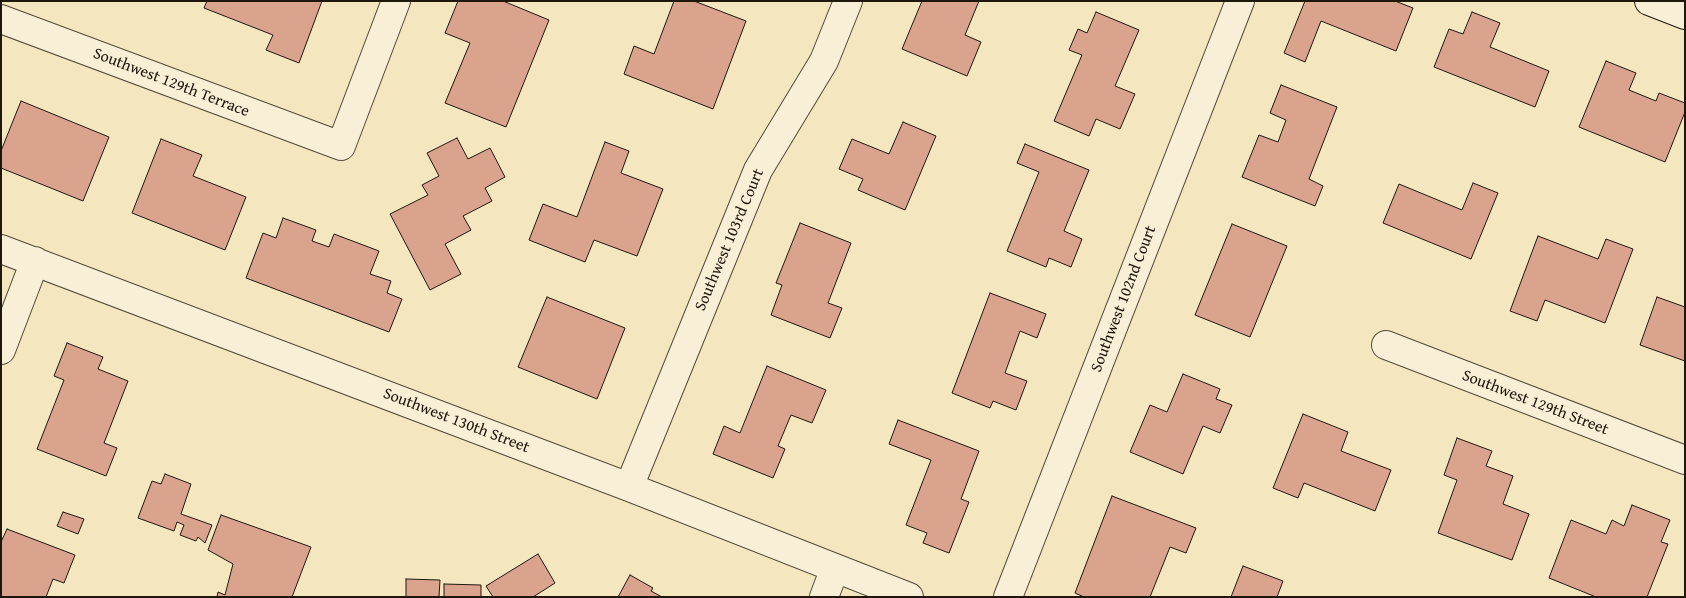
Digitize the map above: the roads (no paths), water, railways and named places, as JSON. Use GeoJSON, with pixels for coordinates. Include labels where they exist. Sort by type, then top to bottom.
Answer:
{"type":"FeatureCollection","features":[{"type":"Feature","properties":{"kind":"street","name":"Southwest 129th Terrace"},"geometry":{"type":"LineString","coordinates":[[1,18],[341,146],[396,1]]}},
{"type":"Feature","properties":{"kind":"street","name":"Southwest 103rd Court"},"geometry":{"type":"LineString","coordinates":[[629,487],[758,170],[824,61],[848,1]]}},
{"type":"Feature","properties":{"kind":"street","name":"Southwest 102nd Court"},"geometry":{"type":"LineString","coordinates":[[1008,597],[1240,1]]}},
{"type":"Feature","properties":{"kind":"street"},"geometry":{"type":"LineString","coordinates":[[1649,1],[1685,15]]}},
{"type":"Feature","properties":{"kind":"street","name":"Southwest 130th Street"},"geometry":{"type":"LineString","coordinates":[[1,249],[629,487],[910,597]]}},
{"type":"Feature","properties":{"kind":"street"},"geometry":{"type":"LineString","coordinates":[[1,350],[35,261]]}},
{"type":"Feature","properties":{"kind":"street","name":"Southwest 129th Street"},"geometry":{"type":"LineString","coordinates":[[1386,346],[1685,460]]}},
{"type":"Feature","properties":{"kind":"street"},"geometry":{"type":"LineString","coordinates":[[824,597],[835,568]]}}]}
